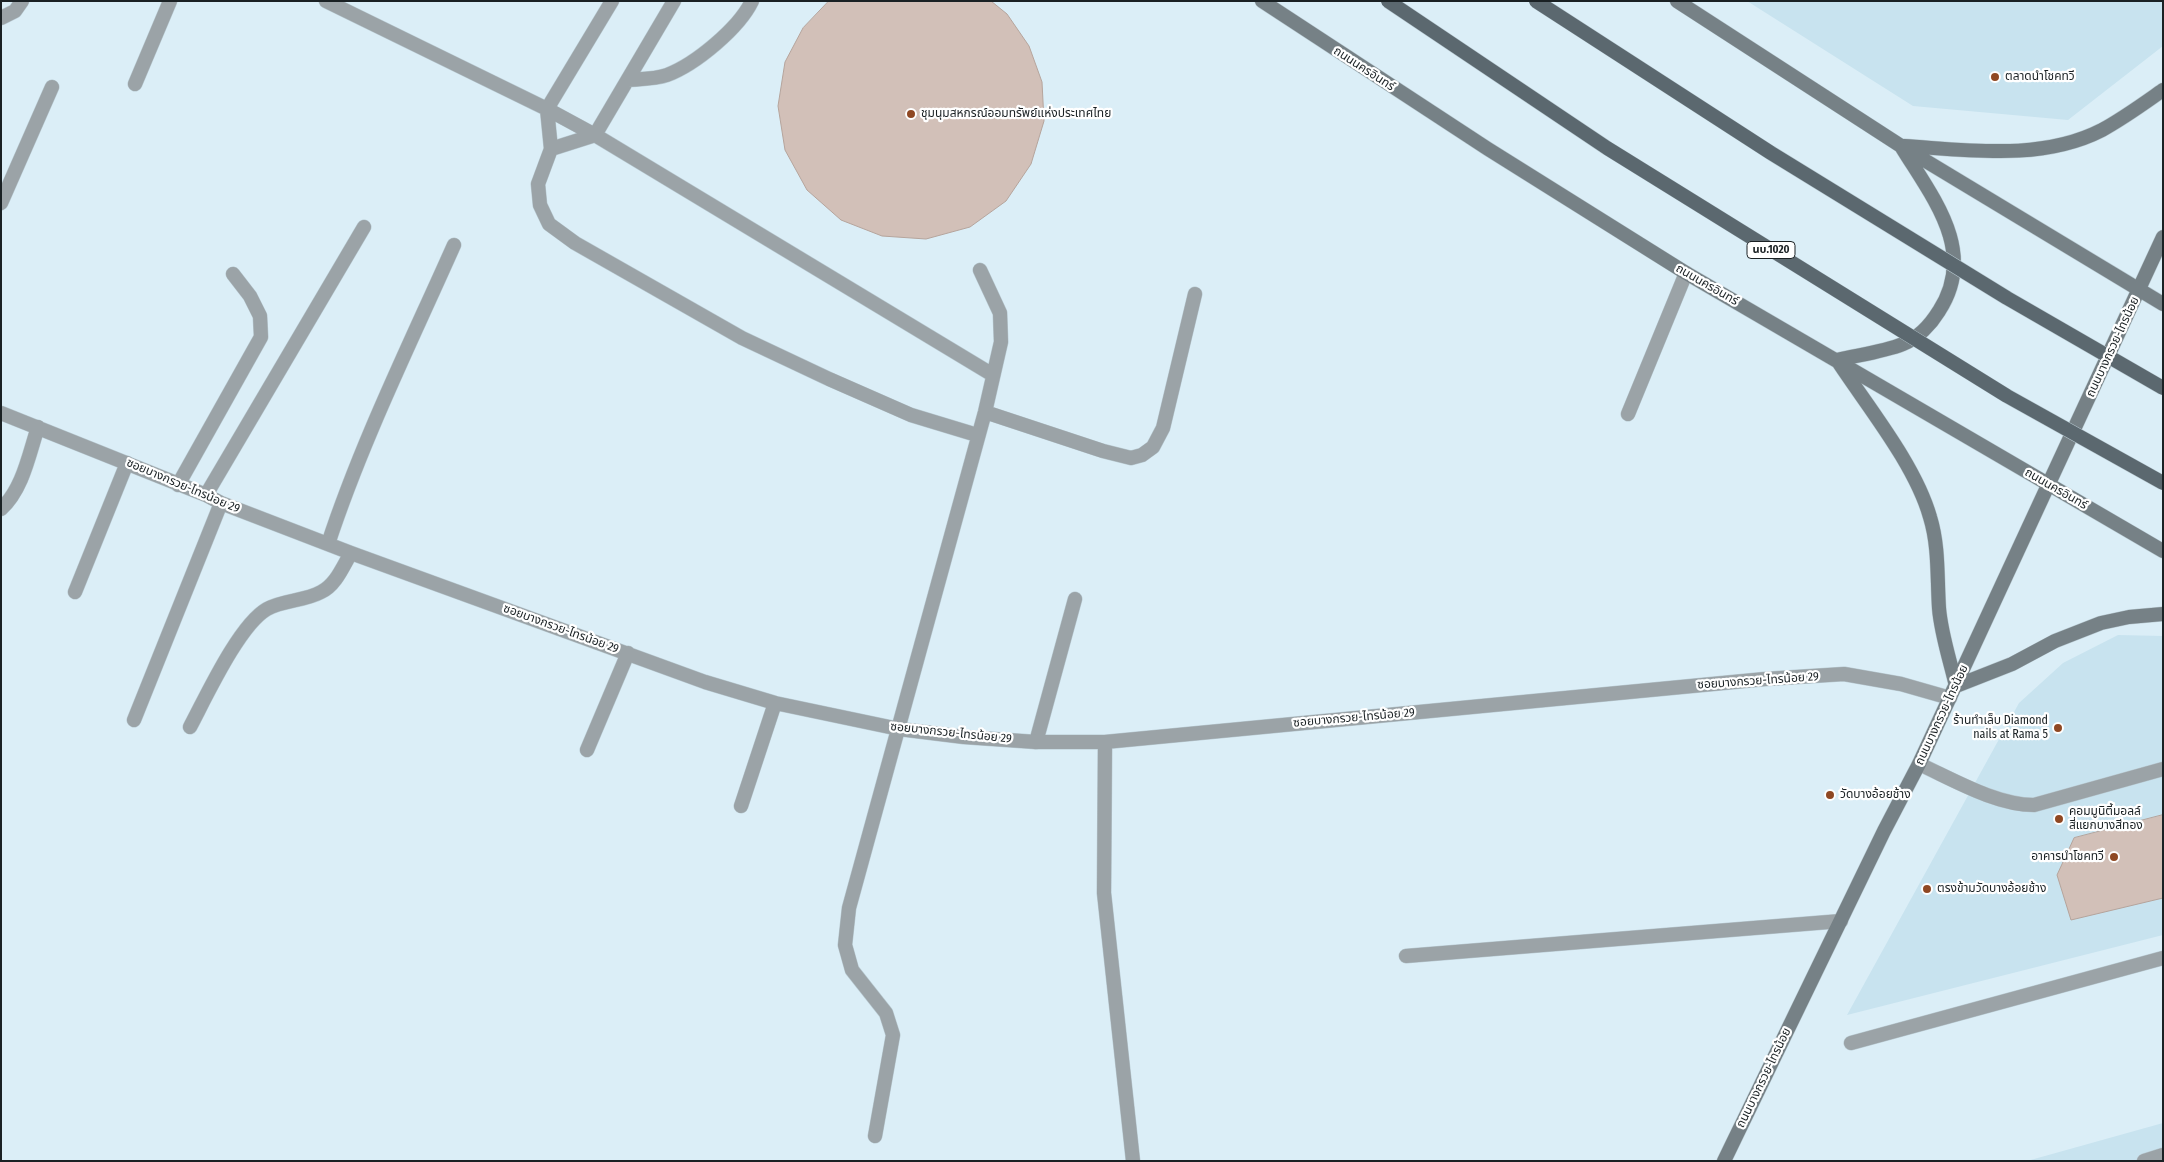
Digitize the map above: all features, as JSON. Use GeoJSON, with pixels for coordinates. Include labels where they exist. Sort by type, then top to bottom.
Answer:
{"type":"FeatureCollection","features":[{"type":"Feature","properties":{"kind":"main road","name":"ถนนนครอินทร์"},"geometry":{"type":"LineString","coordinates":[[1262,1],[1488,149],[1686,273],[2163,551]]}},
{"type":"Feature","properties":{"kind":"main road","name":"นบ.1020"},"geometry":{"type":"LineString","coordinates":[[1388,1],[1607,148],[2007,396],[2163,483]]}},
{"type":"Feature","properties":{"kind":"main road"},"geometry":{"type":"LineString","coordinates":[[1536,1],[1780,158],[2007,298],[2163,388]]}},
{"type":"Feature","properties":{"kind":"main road"},"geometry":{"type":"LineString","coordinates":[[1677,1],[1901,146],[2163,304]]}},
{"type":"Feature","properties":{"kind":"main road"},"geometry":{"type":"LineString","coordinates":[[1901,146],[1982,151],[2030,150],[2060,145],[2101,130],[2131,113],[2163,90]]}},
{"type":"Feature","properties":{"kind":"main road"},"geometry":{"type":"LineString","coordinates":[[1901,146],[1933,198],[1950,232],[1956,266],[1949,296],[1930,325],[1905,344],[1837,360],[1911,472],[1931,518],[1938,566],[1939,608],[1953,692],[2055,641],[2101,623],[2129,617],[2163,614]]}},
{"type":"Feature","properties":{"kind":"main road","name":"ถนนบางกรวย-ไทรน้อย"},"geometry":{"type":"LineString","coordinates":[[1724,1161],[1919,764],[2163,236]]}},
{"type":"Feature","properties":{"kind":"street"},"geometry":{"type":"LineString","coordinates":[[1,18],[15,11],[22,1]]}},
{"type":"Feature","properties":{"kind":"street"},"geometry":{"type":"LineString","coordinates":[[135,84],[170,1]]}},
{"type":"Feature","properties":{"kind":"street"},"geometry":{"type":"LineString","coordinates":[[326,1],[547,109],[595,135],[993,375]]}},
{"type":"Feature","properties":{"kind":"street"},"geometry":{"type":"LineString","coordinates":[[612,1],[547,109],[551,149],[538,184],[540,205],[549,224],[575,243],[742,338],[829,380],[911,415],[977,435]]}},
{"type":"Feature","properties":{"kind":"street"},"geometry":{"type":"LineString","coordinates":[[551,149],[595,135],[674,1]]}},
{"type":"Feature","properties":{"kind":"street"},"geometry":{"type":"LineString","coordinates":[[628,80],[666,75],[691,62],[720,40],[752,1]]}},
{"type":"Feature","properties":{"kind":"street"},"geometry":{"type":"LineString","coordinates":[[1,203],[52,86]]}},
{"type":"Feature","properties":{"kind":"street"},"geometry":{"type":"LineString","coordinates":[[206,495],[364,227]]}},
{"type":"Feature","properties":{"kind":"street"},"geometry":{"type":"LineString","coordinates":[[328,544],[345,494],[376,418],[454,245]]}},
{"type":"Feature","properties":{"kind":"street"},"geometry":{"type":"LineString","coordinates":[[875,1136],[893,1035],[886,1013],[852,970],[845,945],[849,908],[899,729],[977,435],[985,412],[1001,342],[1000,313],[980,270]]}},
{"type":"Feature","properties":{"kind":"street"},"geometry":{"type":"LineString","coordinates":[[1628,414],[1686,273]]}},
{"type":"Feature","properties":{"kind":"street"},"geometry":{"type":"LineString","coordinates":[[178,484],[261,337],[260,316],[250,296],[233,274]]}},
{"type":"Feature","properties":{"kind":"street"},"geometry":{"type":"LineString","coordinates":[[985,412],[1103,451],[1131,458],[1142,455],[1153,447],[1163,428],[1195,294]]}},
{"type":"Feature","properties":{"kind":"street","name":"ซอยบางกรวย-ไทรน้อย 29"},"geometry":{"type":"LineString","coordinates":[[1,413],[351,553],[705,682],[775,703],[899,729],[964,737],[1036,742],[1105,742],[1756,680],[1844,674],[1953,692]]}},
{"type":"Feature","properties":{"kind":"street"},"geometry":{"type":"LineString","coordinates":[[1,509],[18,486],[38,428]]}},
{"type":"Feature","properties":{"kind":"street"},"geometry":{"type":"LineString","coordinates":[[75,592],[127,463]]}},
{"type":"Feature","properties":{"kind":"street"},"geometry":{"type":"LineString","coordinates":[[134,720],[222,503]]}},
{"type":"Feature","properties":{"kind":"street"},"geometry":{"type":"LineString","coordinates":[[190,727],[230,654],[247,629],[266,610],[322,592],[336,580],[351,553]]}},
{"type":"Feature","properties":{"kind":"street"},"geometry":{"type":"LineString","coordinates":[[1036,742],[1075,599]]}},
{"type":"Feature","properties":{"kind":"street"},"geometry":{"type":"LineString","coordinates":[[587,750],[628,653]]}},
{"type":"Feature","properties":{"kind":"street"},"geometry":{"type":"LineString","coordinates":[[741,806],[775,703]]}},
{"type":"Feature","properties":{"kind":"street"},"geometry":{"type":"LineString","coordinates":[[1105,742],[1104,893],[1133,1161]]}},
{"type":"Feature","properties":{"kind":"street"},"geometry":{"type":"LineString","coordinates":[[1919,764],[1997,799],[2018,805],[2034,805],[2163,769]]}},
{"type":"Feature","properties":{"kind":"street"},"geometry":{"type":"LineString","coordinates":[[1406,956],[1841,921]]}},
{"type":"Feature","properties":{"kind":"street"},"geometry":{"type":"LineString","coordinates":[[1851,1043],[2163,958]]}},
{"type":"Feature","properties":{"kind":"street"},"geometry":{"type":"LineString","coordinates":[[2144,1161],[2163,1156]]}},
{"type":"Feature","properties":{"kind":"shaded area","name":"ตลาดนำโชคทวี"},"geometry":{"type":"Polygon","coordinates":[[[1747,1],[2163,1],[2163,46],[2068,120],[1913,106],[1747,1]]]}},
{"type":"Feature","properties":{"kind":"shaded area","name":"คอมมูนิตี้มอลล์ สี่แยกบางสีทอง"},"geometry":{"type":"Polygon","coordinates":[[[2118,635],[2163,636],[2163,935],[1847,1015],[2019,703],[2063,663],[2118,635]]]}},
{"type":"Feature","properties":{"kind":"shaded area"},"geometry":{"type":"Polygon","coordinates":[[[2163,1123],[2163,1161],[2027,1161],[2163,1123]]]}},
{"type":"Feature","properties":{"kind":"building","name":"ชุมนุมสหกรณ์ออมทรัพย์แห่งประเทศไทย"},"geometry":{"type":"Polygon","coordinates":[[[829,1],[991,1],[1007,14],[1029,46],[1042,82],[1044,121],[1031,164],[1006,201],[970,227],[926,239],[882,236],[841,220],[807,190],[785,150],[778,106],[785,62],[803,28],[829,1]]]}},
{"type":"Feature","properties":{"kind":"building","name":"อาคารนำโชคทวี"},"geometry":{"type":"Polygon","coordinates":[[[2163,815],[2163,898],[2071,920],[2057,875],[2074,838],[2163,815]]]}},
{"type":"Feature","properties":{"kind":"place","name":"ตลาดนำโชคทวี"},"geometry":{"type":"Point","coordinates":[1995,77]}},
{"type":"Feature","properties":{"kind":"place","name":"ชุมนุมสหกรณ์ออมทรัพย์แห่งประเทศไทย"},"geometry":{"type":"Point","coordinates":[911,114]}},
{"type":"Feature","properties":{"kind":"place","name":"ร้านทำเล็บ Diamond nails at Rama 5"},"geometry":{"type":"Point","coordinates":[2058,728]}},
{"type":"Feature","properties":{"kind":"place","name":"วัดบางอ้อยช้าง"},"geometry":{"type":"Point","coordinates":[1830,795]}},
{"type":"Feature","properties":{"kind":"place","name":"คอมมูนิตี้มอลล์ สี่แยกบางสีทอง"},"geometry":{"type":"Point","coordinates":[2059,819]}},
{"type":"Feature","properties":{"kind":"place","name":"อาคารนำโชคทวี"},"geometry":{"type":"Point","coordinates":[2114,857]}},
{"type":"Feature","properties":{"kind":"place","name":"ตรงข้ามวัดบางอ้อยช้าง"},"geometry":{"type":"Point","coordinates":[1927,889]}}]}
